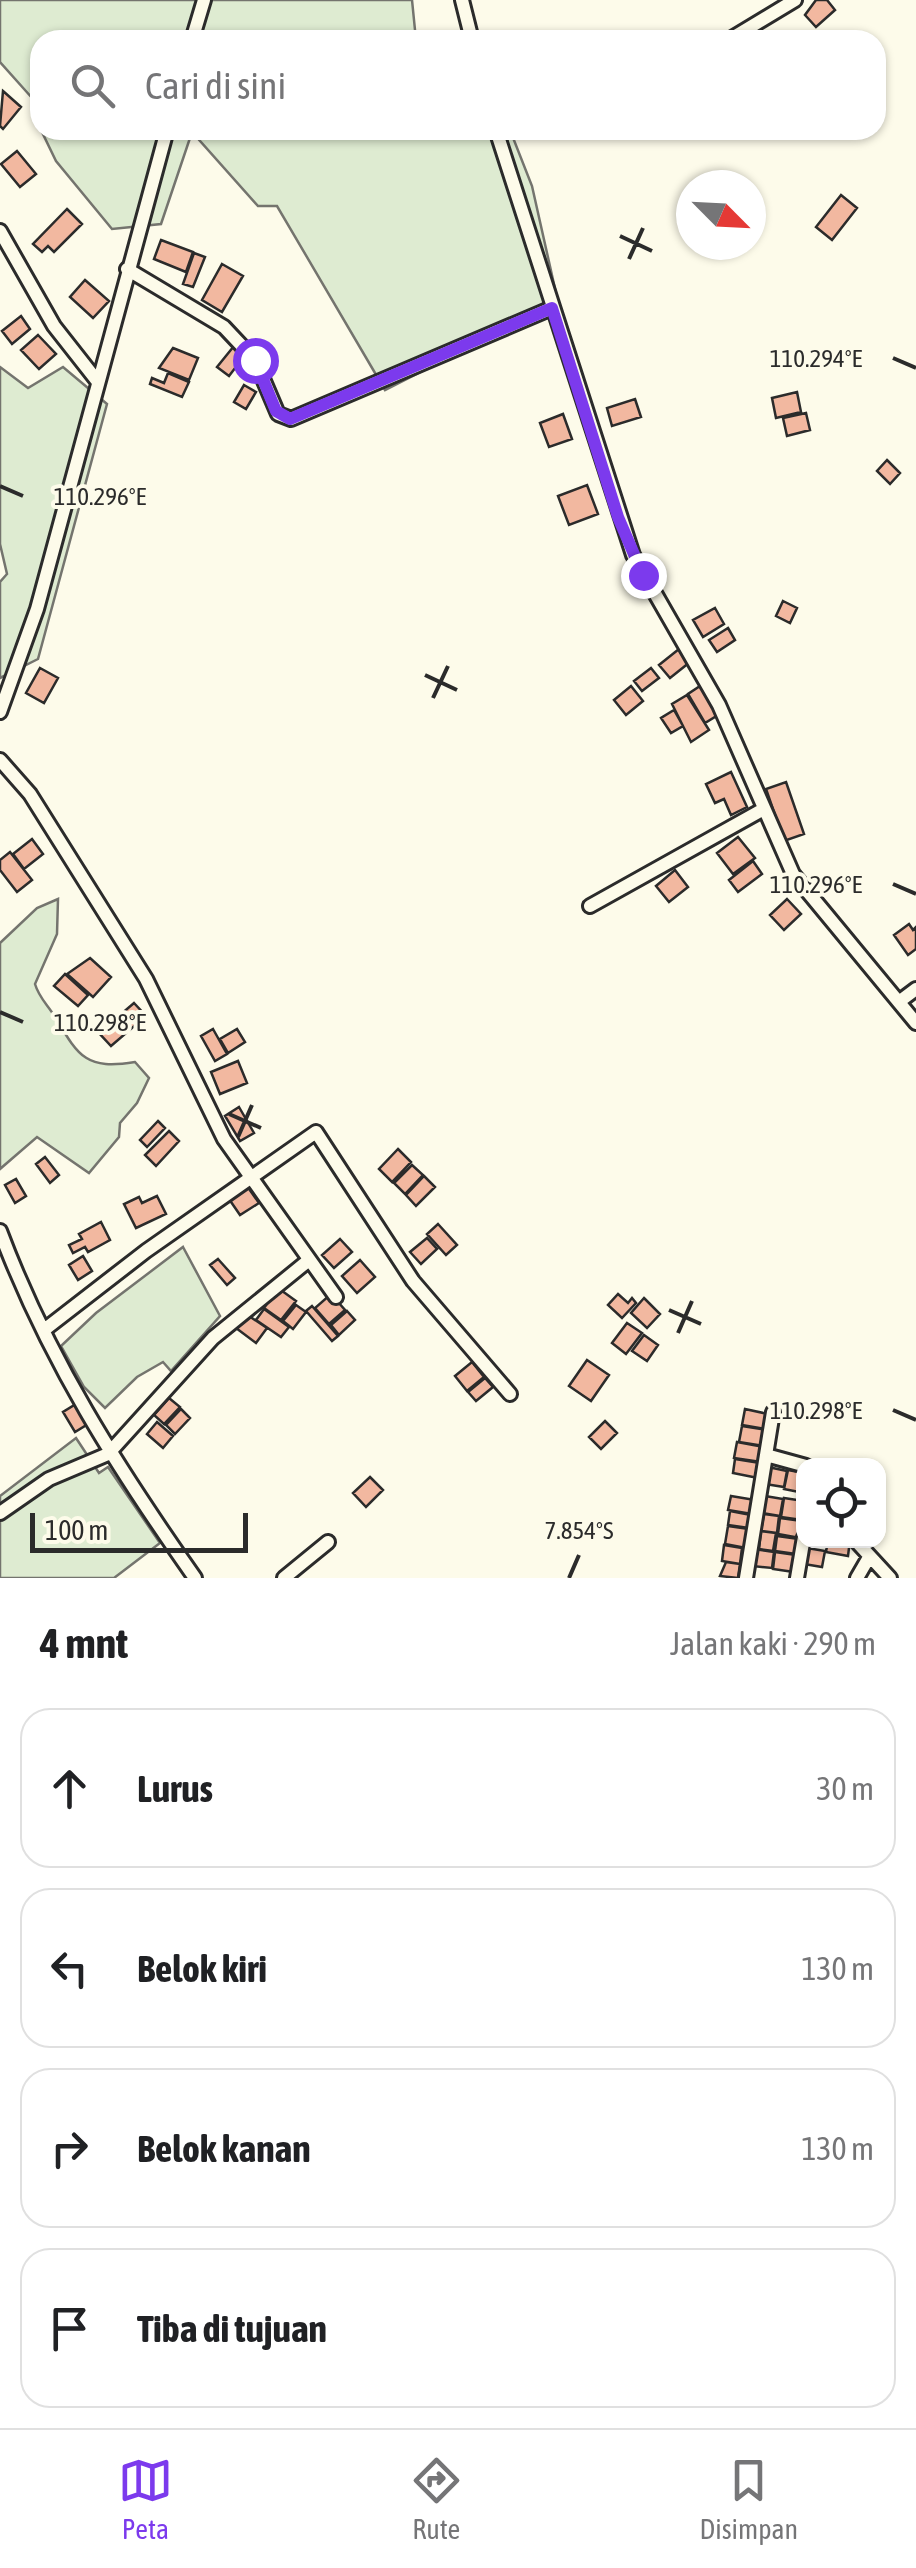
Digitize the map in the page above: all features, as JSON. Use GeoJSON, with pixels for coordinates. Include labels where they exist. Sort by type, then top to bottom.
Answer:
{"type":"FeatureCollection","features":[{"type":"Feature","properties":{"kind":"street"},"geometry":{"type":"LineString","coordinates":[[195,30],[204,0]]}},
{"type":"Feature","properties":{"kind":"street"},"geometry":{"type":"LineString","coordinates":[[462,0],[470,30]]}},
{"type":"Feature","properties":{"kind":"street"},"geometry":{"type":"LineString","coordinates":[[745,30],[795,0]]}},
{"type":"Feature","properties":{"kind":"street"},"geometry":{"type":"LineString","coordinates":[[0,712],[38,609],[164,140]]}},
{"type":"Feature","properties":{"kind":"street"},"geometry":{"type":"LineString","coordinates":[[499,140],[625,538],[720,704],[762,810],[801,885],[916,1023]]}},
{"type":"Feature","properties":{"kind":"street"},"geometry":{"type":"LineString","coordinates":[[0,231],[54,326],[98,382]]}},
{"type":"Feature","properties":{"kind":"street"},"geometry":{"type":"LineString","coordinates":[[127,269],[224,327],[255,360],[276,411],[290,419],[552,308]]}},
{"type":"Feature","properties":{"kind":"street"},"geometry":{"type":"LineString","coordinates":[[0,760],[24,786],[138,966],[224,1138],[336,1297]]}},
{"type":"Feature","properties":{"kind":"street"},"geometry":{"type":"LineString","coordinates":[[590,906],[762,810]]}},
{"type":"Feature","properties":{"kind":"street"},"geometry":{"type":"LineString","coordinates":[[900,1000],[916,988]]}},
{"type":"Feature","properties":{"kind":"street"},"geometry":{"type":"LineString","coordinates":[[44,1330],[316,1132],[412,1281],[510,1394]]}},
{"type":"Feature","properties":{"kind":"street"},"geometry":{"type":"LineString","coordinates":[[0,1231],[44,1330],[108,1454],[194,1578]]}},
{"type":"Feature","properties":{"kind":"street"},"geometry":{"type":"LineString","coordinates":[[0,1513],[49,1480],[108,1454],[213,1338],[308,1260]]}},
{"type":"Feature","properties":{"kind":"street"},"geometry":{"type":"LineString","coordinates":[[746,1578],[774,1412]]}},
{"type":"Feature","properties":{"kind":"street"},"geometry":{"type":"LineString","coordinates":[[766,1455],[796,1463]]}},
{"type":"Feature","properties":{"kind":"street"},"geometry":{"type":"LineString","coordinates":[[284,1578],[328,1542]]}},
{"type":"Feature","properties":{"kind":"street"},"geometry":{"type":"LineString","coordinates":[[797,1578],[802,1548]]}},
{"type":"Feature","properties":{"kind":"street"},"geometry":{"type":"LineString","coordinates":[[860,1548],[890,1578]]}},
{"type":"Feature","properties":{"kind":"street"},"geometry":{"type":"LineString","coordinates":[[857,1578],[868,1559]]}},
{"type":"Feature","properties":{"kind":"green space"},"geometry":{"type":"Polygon","coordinates":[[[0,0],[412,0],[415,30],[30,30],[30,96],[0,62],[0,0]]]}},
{"type":"Feature","properties":{"kind":"green space"},"geometry":{"type":"Polygon","coordinates":[[[46,140],[189,140],[161,224],[112,229],[56,161],[46,140]]]}},
{"type":"Feature","properties":{"kind":"green space"},"geometry":{"type":"Polygon","coordinates":[[[199,140],[514,140],[532,186],[558,302],[385,390],[277,206],[258,206],[199,140]]]}},
{"type":"Feature","properties":{"kind":"green space"},"geometry":{"type":"Polygon","coordinates":[[[0,367],[28,388],[63,367],[107,404],[38,659],[0,678],[0,582],[7,574],[0,544],[0,367]]]}},
{"type":"Feature","properties":{"kind":"green space"},"geometry":{"type":"Polygon","coordinates":[[[58,899],[57,934],[35,984],[39,993],[86,1058],[105,1064],[135,1062],[149,1078],[137,1103],[120,1123],[119,1137],[89,1173],[37,1137],[0,1169],[0,943],[37,908],[58,899]]]}},
{"type":"Feature","properties":{"kind":"green space"},"geometry":{"type":"Polygon","coordinates":[[[183,1247],[220,1316],[171,1371],[163,1362],[137,1377],[105,1408],[84,1387],[61,1346],[96,1313],[183,1247]]]}},
{"type":"Feature","properties":{"kind":"green space"},"geometry":{"type":"Polygon","coordinates":[[[76,1438],[99,1473],[108,1467],[160,1543],[114,1578],[0,1578],[0,1496],[76,1438]]]}},
{"type":"Feature","properties":{"kind":"building"},"geometry":{"type":"Polygon","coordinates":[[[816,0],[827,0],[835,10],[816,27],[805,15],[816,0]]]}},
{"type":"Feature","properties":{"kind":"building"},"geometry":{"type":"Polygon","coordinates":[[[3,91],[21,107],[3,129],[0,126],[3,91]]]}},
{"type":"Feature","properties":{"kind":"building"},"geometry":{"type":"Polygon","coordinates":[[[17,151],[36,174],[20,187],[1,164],[17,151]]]}},
{"type":"Feature","properties":{"kind":"building"},"geometry":{"type":"Polygon","coordinates":[[[841,195],[857,208],[832,240],[816,227],[841,195]]]}},
{"type":"Feature","properties":{"kind":"building"},"geometry":{"type":"Polygon","coordinates":[[[67,209],[82,224],[54,252],[48,246],[42,252],[33,244],[67,209]]]}},
{"type":"Feature","properties":{"kind":"building"},"geometry":{"type":"Polygon","coordinates":[[[161,240],[193,252],[186,272],[154,259],[161,240]]]}},
{"type":"Feature","properties":{"kind":"building"},"geometry":{"type":"Polygon","coordinates":[[[194,253],[205,257],[193,287],[183,284],[194,253]]]}},
{"type":"Feature","properties":{"kind":"building"},"geometry":{"type":"Polygon","coordinates":[[[222,264],[243,276],[222,312],[202,300],[222,264]]]}},
{"type":"Feature","properties":{"kind":"building"},"geometry":{"type":"Polygon","coordinates":[[[85,280],[109,301],[93,318],[70,297],[85,280]]]}},
{"type":"Feature","properties":{"kind":"building"},"geometry":{"type":"Polygon","coordinates":[[[21,316],[30,329],[12,344],[2,331],[21,316]]]}},
{"type":"Feature","properties":{"kind":"building"},"geometry":{"type":"Polygon","coordinates":[[[38,335],[56,354],[39,369],[21,350],[38,335]]]}},
{"type":"Feature","properties":{"kind":"building"},"geometry":{"type":"Polygon","coordinates":[[[234,346],[245,355],[229,376],[217,367],[234,346]]]}},
{"type":"Feature","properties":{"kind":"building"},"geometry":{"type":"Polygon","coordinates":[[[173,348],[198,358],[189,380],[159,368],[173,348]]]}},
{"type":"Feature","properties":{"kind":"building"},"geometry":{"type":"Polygon","coordinates":[[[168,373],[189,382],[182,397],[150,384],[152,378],[164,383],[168,373]]]}},
{"type":"Feature","properties":{"kind":"building"},"geometry":{"type":"Polygon","coordinates":[[[244,385],[256,392],[246,409],[234,402],[244,385]]]}},
{"type":"Feature","properties":{"kind":"building"},"geometry":{"type":"Polygon","coordinates":[[[797,392],[801,412],[776,418],[772,398],[797,392]]]}},
{"type":"Feature","properties":{"kind":"building"},"geometry":{"type":"Polygon","coordinates":[[[635,399],[641,417],[612,426],[607,408],[635,399]]]}},
{"type":"Feature","properties":{"kind":"building"},"geometry":{"type":"Polygon","coordinates":[[[806,413],[810,430],[787,436],[783,418],[806,413]]]}},
{"type":"Feature","properties":{"kind":"building"},"geometry":{"type":"Polygon","coordinates":[[[563,414],[572,439],[549,447],[540,423],[563,414]]]}},
{"type":"Feature","properties":{"kind":"building"},"geometry":{"type":"Polygon","coordinates":[[[887,460],[900,473],[890,484],[877,471],[887,460]]]}},
{"type":"Feature","properties":{"kind":"building"},"geometry":{"type":"Polygon","coordinates":[[[587,485],[598,514],[569,525],[558,496],[587,485]]]}},
{"type":"Feature","properties":{"kind":"building"},"geometry":{"type":"Polygon","coordinates":[[[783,601],[797,608],[790,623],[776,616],[783,601]]]}},
{"type":"Feature","properties":{"kind":"building"},"geometry":{"type":"Polygon","coordinates":[[[715,608],[724,624],[703,637],[693,620],[715,608]]]}},
{"type":"Feature","properties":{"kind":"building"},"geometry":{"type":"Polygon","coordinates":[[[728,628],[735,640],[717,652],[709,640],[728,628]]]}},
{"type":"Feature","properties":{"kind":"building"},"geometry":{"type":"Polygon","coordinates":[[[679,649],[690,662],[670,678],[659,665],[679,649]]]}},
{"type":"Feature","properties":{"kind":"building"},"geometry":{"type":"Polygon","coordinates":[[[40,668],[58,678],[44,703],[26,693],[40,668]]]}},
{"type":"Feature","properties":{"kind":"building"},"geometry":{"type":"Polygon","coordinates":[[[651,668],[659,678],[642,691],[634,681],[651,668]]]}},
{"type":"Feature","properties":{"kind":"building"},"geometry":{"type":"Polygon","coordinates":[[[631,686],[643,701],[626,715],[614,700],[631,686]]]}},
{"type":"Feature","properties":{"kind":"building"},"geometry":{"type":"Polygon","coordinates":[[[700,686],[718,715],[705,723],[688,694],[700,686]]]}},
{"type":"Feature","properties":{"kind":"building"},"geometry":{"type":"Polygon","coordinates":[[[687,695],[709,730],[691,742],[672,704],[687,695]]]}},
{"type":"Feature","properties":{"kind":"building"},"geometry":{"type":"Polygon","coordinates":[[[674,710],[683,726],[671,733],[661,718],[674,710]]]}},
{"type":"Feature","properties":{"kind":"building"},"geometry":{"type":"Polygon","coordinates":[[[731,772],[747,807],[731,815],[724,799],[715,803],[706,784],[731,772]]]}},
{"type":"Feature","properties":{"kind":"building"},"geometry":{"type":"Polygon","coordinates":[[[786,782],[804,834],[784,841],[766,789],[786,782]]]}},
{"type":"Feature","properties":{"kind":"building"},"geometry":{"type":"Polygon","coordinates":[[[738,837],[755,858],[733,874],[717,853],[738,837]]]}},
{"type":"Feature","properties":{"kind":"building"},"geometry":{"type":"Polygon","coordinates":[[[32,839],[43,854],[24,869],[13,854],[32,839]]]}},
{"type":"Feature","properties":{"kind":"building"},"geometry":{"type":"Polygon","coordinates":[[[10,852],[32,880],[17,892],[0,870],[0,860],[10,852]]]}},
{"type":"Feature","properties":{"kind":"building"},"geometry":{"type":"Polygon","coordinates":[[[753,861],[762,874],[738,892],[729,880],[753,861]]]}},
{"type":"Feature","properties":{"kind":"building"},"geometry":{"type":"Polygon","coordinates":[[[675,870],[688,887],[669,902],[656,886],[675,870]]]}},
{"type":"Feature","properties":{"kind":"building"},"geometry":{"type":"Polygon","coordinates":[[[787,899],[801,914],[784,930],[770,915],[787,899]]]}},
{"type":"Feature","properties":{"kind":"building"},"geometry":{"type":"Polygon","coordinates":[[[909,924],[913,930],[916,927],[916,949],[908,955],[894,935],[909,924]]]}},
{"type":"Feature","properties":{"kind":"building"},"geometry":{"type":"Polygon","coordinates":[[[90,958],[111,977],[93,997],[67,974],[90,958]]]}},
{"type":"Feature","properties":{"kind":"building"},"geometry":{"type":"Polygon","coordinates":[[[65,974],[88,995],[78,1006],[54,986],[65,974]]]}},
{"type":"Feature","properties":{"kind":"building"},"geometry":{"type":"Polygon","coordinates":[[[134,1003],[146,1016],[111,1046],[99,1033],[134,1003]]]}},
{"type":"Feature","properties":{"kind":"building"},"geometry":{"type":"Polygon","coordinates":[[[213,1029],[227,1054],[215,1061],[201,1036],[213,1029]]]}},
{"type":"Feature","properties":{"kind":"building"},"geometry":{"type":"Polygon","coordinates":[[[237,1029],[245,1042],[228,1053],[220,1039],[237,1029]]]}},
{"type":"Feature","properties":{"kind":"building"},"geometry":{"type":"Polygon","coordinates":[[[238,1061],[247,1083],[220,1094],[211,1072],[238,1061]]]}},
{"type":"Feature","properties":{"kind":"building"},"geometry":{"type":"Polygon","coordinates":[[[239,1107],[254,1133],[240,1141],[225,1116],[239,1107]]]}},
{"type":"Feature","properties":{"kind":"building"},"geometry":{"type":"Polygon","coordinates":[[[158,1121],[165,1128],[147,1147],[140,1140],[158,1121]]]}},
{"type":"Feature","properties":{"kind":"building"},"geometry":{"type":"Polygon","coordinates":[[[169,1131],[179,1141],[156,1166],[145,1155],[169,1131]]]}},
{"type":"Feature","properties":{"kind":"building"},"geometry":{"type":"Polygon","coordinates":[[[398,1149],[411,1162],[392,1182],[379,1169],[398,1149]]]}},
{"type":"Feature","properties":{"kind":"building"},"geometry":{"type":"Polygon","coordinates":[[[45,1157],[59,1175],[50,1183],[36,1164],[45,1157]]]}},
{"type":"Feature","properties":{"kind":"building"},"geometry":{"type":"Polygon","coordinates":[[[412,1165],[423,1175],[405,1194],[394,1183],[412,1165]]]}},
{"type":"Feature","properties":{"kind":"building"},"geometry":{"type":"Polygon","coordinates":[[[424,1176],[435,1187],[416,1206],[406,1195],[424,1176]]]}},
{"type":"Feature","properties":{"kind":"building"},"geometry":{"type":"Polygon","coordinates":[[[16,1179],[26,1196],[15,1203],[5,1185],[16,1179]]]}},
{"type":"Feature","properties":{"kind":"building"},"geometry":{"type":"Polygon","coordinates":[[[247,1186],[259,1203],[240,1215],[229,1199],[247,1186]]]}},
{"type":"Feature","properties":{"kind":"building"},"geometry":{"type":"Polygon","coordinates":[[[157,1196],[166,1214],[136,1228],[124,1204],[139,1197],[142,1203],[157,1196]]]}},
{"type":"Feature","properties":{"kind":"building"},"geometry":{"type":"Polygon","coordinates":[[[101,1222],[110,1240],[88,1252],[85,1247],[73,1253],[69,1245],[82,1239],[79,1234],[101,1222]]]}},
{"type":"Feature","properties":{"kind":"building"},"geometry":{"type":"Polygon","coordinates":[[[438,1224],[457,1245],[446,1255],[427,1234],[438,1224]]]}},
{"type":"Feature","properties":{"kind":"building"},"geometry":{"type":"Polygon","coordinates":[[[427,1238],[437,1249],[421,1264],[410,1252],[427,1238]]]}},
{"type":"Feature","properties":{"kind":"building"},"geometry":{"type":"Polygon","coordinates":[[[340,1239],[352,1252],[334,1268],[322,1255],[340,1239]]]}},
{"type":"Feature","properties":{"kind":"building"},"geometry":{"type":"Polygon","coordinates":[[[83,1256],[92,1271],[78,1280],[69,1265],[83,1256]]]}},
{"type":"Feature","properties":{"kind":"building"},"geometry":{"type":"Polygon","coordinates":[[[218,1259],[235,1278],[227,1285],[210,1265],[218,1259]]]}},
{"type":"Feature","properties":{"kind":"building"},"geometry":{"type":"Polygon","coordinates":[[[360,1260],[375,1277],[357,1293],[342,1276],[360,1260]]]}},
{"type":"Feature","properties":{"kind":"building"},"geometry":{"type":"Polygon","coordinates":[[[278,1288],[296,1301],[281,1320],[264,1308],[278,1288]]]}},
{"type":"Feature","properties":{"kind":"building"},"geometry":{"type":"Polygon","coordinates":[[[331,1294],[345,1310],[329,1324],[315,1308],[331,1294]]]}},
{"type":"Feature","properties":{"kind":"building"},"geometry":{"type":"Polygon","coordinates":[[[618,1294],[628,1303],[632,1298],[636,1303],[622,1318],[608,1305],[618,1294]]]}},
{"type":"Feature","properties":{"kind":"building"},"geometry":{"type":"Polygon","coordinates":[[[644,1298],[660,1314],[647,1328],[631,1313],[644,1298]]]}},
{"type":"Feature","properties":{"kind":"building"},"geometry":{"type":"Polygon","coordinates":[[[296,1305],[306,1312],[293,1329],[283,1321],[296,1305]]]}},
{"type":"Feature","properties":{"kind":"building"},"geometry":{"type":"Polygon","coordinates":[[[312,1306],[338,1336],[332,1341],[306,1311],[312,1306]]]}},
{"type":"Feature","properties":{"kind":"building"},"geometry":{"type":"Polygon","coordinates":[[[264,1309],[289,1327],[281,1337],[256,1320],[264,1309]]]}},
{"type":"Feature","properties":{"kind":"building"},"geometry":{"type":"Polygon","coordinates":[[[347,1311],[355,1320],[339,1335],[331,1325],[347,1311]]]}},
{"type":"Feature","properties":{"kind":"building"},"geometry":{"type":"Polygon","coordinates":[[[246,1314],[267,1328],[256,1343],[236,1328],[246,1314]]]}},
{"type":"Feature","properties":{"kind":"building"},"geometry":{"type":"Polygon","coordinates":[[[627,1323],[642,1333],[626,1354],[612,1343],[627,1323]]]}},
{"type":"Feature","properties":{"kind":"building"},"geometry":{"type":"Polygon","coordinates":[[[644,1335],[658,1345],[647,1361],[632,1351],[644,1335]]]}},
{"type":"Feature","properties":{"kind":"building"},"geometry":{"type":"Polygon","coordinates":[[[587,1360],[609,1375],[591,1401],[569,1386],[587,1360]]]}},
{"type":"Feature","properties":{"kind":"building"},"geometry":{"type":"Polygon","coordinates":[[[472,1362],[484,1377],[467,1391],[455,1376],[472,1362]]]}},
{"type":"Feature","properties":{"kind":"building"},"geometry":{"type":"Polygon","coordinates":[[[485,1378],[493,1387],[476,1401],[468,1392],[485,1378]]]}},
{"type":"Feature","properties":{"kind":"building"},"geometry":{"type":"Polygon","coordinates":[[[169,1398],[180,1407],[164,1424],[154,1415],[169,1398]]]}},
{"type":"Feature","properties":{"kind":"building"},"geometry":{"type":"Polygon","coordinates":[[[76,1404],[88,1424],[75,1432],[63,1412],[76,1404]]]}},
{"type":"Feature","properties":{"kind":"building"},"geometry":{"type":"Polygon","coordinates":[[[181,1409],[190,1418],[175,1434],[166,1425],[181,1409]]]}},
{"type":"Feature","properties":{"kind":"building"},"geometry":{"type":"Polygon","coordinates":[[[745,1409],[768,1414],[765,1429],[742,1425],[745,1409]]]}},
{"type":"Feature","properties":{"kind":"building"},"geometry":{"type":"Polygon","coordinates":[[[605,1421],[617,1433],[601,1449],[589,1437],[605,1421]]]}},
{"type":"Feature","properties":{"kind":"building"},"geometry":{"type":"Polygon","coordinates":[[[157,1422],[173,1436],[163,1448],[147,1434],[157,1422]]]}},
{"type":"Feature","properties":{"kind":"building"},"geometry":{"type":"Polygon","coordinates":[[[742,1426],[767,1430],[764,1446],[739,1442],[742,1426]]]}},
{"type":"Feature","properties":{"kind":"building"},"geometry":{"type":"Polygon","coordinates":[[[737,1442],[764,1447],[761,1462],[734,1458],[737,1442]]]}},
{"type":"Feature","properties":{"kind":"building"},"geometry":{"type":"Polygon","coordinates":[[[735,1459],[760,1463],[758,1478],[733,1473],[735,1459]]]}},
{"type":"Feature","properties":{"kind":"building"},"geometry":{"type":"Polygon","coordinates":[[[768,1467],[787,1471],[784,1487],[765,1484],[768,1467]]]}},
{"type":"Feature","properties":{"kind":"building"},"geometry":{"type":"Polygon","coordinates":[[[788,1470],[796,1472],[796,1491],[784,1489],[788,1470]]]}},
{"type":"Feature","properties":{"kind":"building"},"geometry":{"type":"Polygon","coordinates":[[[370,1477],[383,1490],[366,1507],[353,1493],[370,1477]]]}},
{"type":"Feature","properties":{"kind":"building"},"geometry":{"type":"Polygon","coordinates":[[[731,1496],[755,1500],[752,1514],[728,1510],[731,1496]]]}},
{"type":"Feature","properties":{"kind":"building"},"geometry":{"type":"Polygon","coordinates":[[[765,1496],[783,1499],[780,1516],[762,1513],[765,1496]]]}},
{"type":"Feature","properties":{"kind":"building"},"geometry":{"type":"Polygon","coordinates":[[[784,1498],[796,1500],[796,1519],[781,1517],[784,1498]]]}},
{"type":"Feature","properties":{"kind":"building"},"geometry":{"type":"Polygon","coordinates":[[[730,1511],[751,1515],[749,1528],[728,1525],[730,1511]]]}},
{"type":"Feature","properties":{"kind":"building"},"geometry":{"type":"Polygon","coordinates":[[[764,1514],[779,1516],[777,1533],[761,1531],[764,1514]]]}},
{"type":"Feature","properties":{"kind":"building"},"geometry":{"type":"Polygon","coordinates":[[[780,1518],[796,1520],[796,1537],[778,1534],[780,1518]]]}},
{"type":"Feature","properties":{"kind":"building"},"geometry":{"type":"Polygon","coordinates":[[[728,1526],[749,1529],[746,1548],[725,1544],[728,1526]]]}},
{"type":"Feature","properties":{"kind":"building"},"geometry":{"type":"Polygon","coordinates":[[[761,1531],[776,1533],[773,1551],[759,1549],[761,1531]]]}},
{"type":"Feature","properties":{"kind":"building"},"geometry":{"type":"Polygon","coordinates":[[[777,1536],[796,1539],[796,1554],[775,1551],[777,1536]]]}},
{"type":"Feature","properties":{"kind":"building"},"geometry":{"type":"Polygon","coordinates":[[[724,1545],[742,1548],[740,1564],[722,1561],[724,1545]]]}},
{"type":"Feature","properties":{"kind":"building"},"geometry":{"type":"Polygon","coordinates":[[[807,1548],[825,1551],[822,1567],[804,1564],[807,1548]]]}},
{"type":"Feature","properties":{"kind":"building"},"geometry":{"type":"Polygon","coordinates":[[[827,1548],[849,1548],[848,1556],[826,1552],[827,1548]]]}},
{"type":"Feature","properties":{"kind":"building"},"geometry":{"type":"Polygon","coordinates":[[[754,1549],[774,1552],[772,1568],[752,1566],[754,1549]]]}},
{"type":"Feature","properties":{"kind":"building"},"geometry":{"type":"Polygon","coordinates":[[[775,1552],[796,1555],[794,1572],[773,1569],[775,1552]]]}},
{"type":"Feature","properties":{"kind":"building"},"geometry":{"type":"Polygon","coordinates":[[[726,1562],[740,1564],[738,1578],[720,1576],[726,1562]]]}},
{"type":"Feature","properties":{"kind":"route"},"geometry":{"type":"LineString","coordinates":[[255,360],[276,411],[290,419],[552,308],[618,517],[643,575]]}}]}
